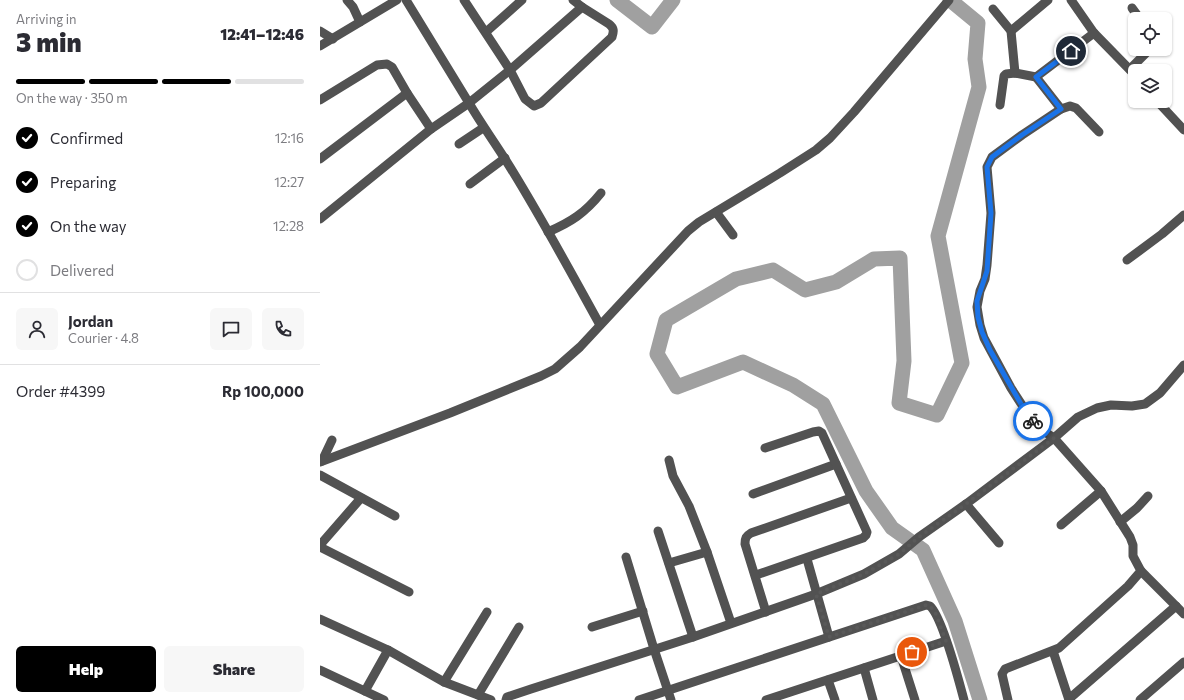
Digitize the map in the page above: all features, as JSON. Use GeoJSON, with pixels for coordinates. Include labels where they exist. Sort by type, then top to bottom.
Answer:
{"type":"FeatureCollection","features":[{"type":"Feature","properties":{"kind":"street"},"geometry":{"type":"LineString","coordinates":[[347,0],[353,7],[360,22]]}},
{"type":"Feature","properties":{"kind":"street"},"geometry":{"type":"LineString","coordinates":[[320,46],[397,0]]}},
{"type":"Feature","properties":{"kind":"street"},"geometry":{"type":"LineString","coordinates":[[406,0],[483,128],[505,158],[600,325]]}},
{"type":"Feature","properties":{"kind":"street"},"geometry":{"type":"LineString","coordinates":[[464,0],[510,70],[525,99],[534,106],[541,103],[612,37],[614,31],[609,24],[573,0]]}},
{"type":"Feature","properties":{"kind":"street"},"geometry":{"type":"LineString","coordinates":[[486,32],[522,0]]}},
{"type":"Feature","properties":{"kind":"street"},"geometry":{"type":"LineString","coordinates":[[321,462],[542,376],[565,361],[688,231],[699,222],[816,150],[830,138],[949,0]]}},
{"type":"Feature","properties":{"kind":"street"},"geometry":{"type":"LineString","coordinates":[[1011,31],[1048,0]]}},
{"type":"Feature","properties":{"kind":"street"},"geometry":{"type":"LineString","coordinates":[[1071,0],[1094,34],[1128,68]]}},
{"type":"Feature","properties":{"kind":"street"},"geometry":{"type":"LineString","coordinates":[[320,219],[431,129],[469,103],[510,70],[582,7]]}},
{"type":"Feature","properties":{"kind":"street"},"geometry":{"type":"LineString","coordinates":[[1132,8],[1135,12]]}},
{"type":"Feature","properties":{"kind":"street"},"geometry":{"type":"LineString","coordinates":[[993,9],[1011,31],[1015,73]]}},
{"type":"Feature","properties":{"kind":"street"},"geometry":{"type":"LineString","coordinates":[[320,31],[333,39]]}},
{"type":"Feature","properties":{"kind":"street"},"geometry":{"type":"LineString","coordinates":[[1036,77],[1094,34]]}},
{"type":"Feature","properties":{"kind":"street"},"geometry":{"type":"LineString","coordinates":[[1138,64],[1145,56]]}},
{"type":"Feature","properties":{"kind":"street"},"geometry":{"type":"LineString","coordinates":[[320,100],[377,65],[384,63],[390,65],[431,129]]}},
{"type":"Feature","properties":{"kind":"street"},"geometry":{"type":"LineString","coordinates":[[1000,106],[1004,76],[1006,74],[1015,73],[1036,77],[1061,109]]}},
{"type":"Feature","properties":{"kind":"street"},"geometry":{"type":"LineString","coordinates":[[320,159],[407,93]]}},
{"type":"Feature","properties":{"kind":"street"},"geometry":{"type":"LineString","coordinates":[[1099,132],[1076,108],[1070,106],[1061,109],[992,157],[987,167],[991,213],[987,266],[977,307],[980,325],[984,338],[1012,388],[1032,419],[1042,430],[1054,438],[1101,491],[1132,541],[1133,556],[1141,571],[1184,614]]}},
{"type":"Feature","properties":{"kind":"street"},"geometry":{"type":"LineString","coordinates":[[1164,108],[1184,130]]}},
{"type":"Feature","properties":{"kind":"street"},"geometry":{"type":"LineString","coordinates":[[459,144],[483,128]]}},
{"type":"Feature","properties":{"kind":"street"},"geometry":{"type":"LineString","coordinates":[[470,184],[505,158]]}},
{"type":"Feature","properties":{"kind":"street"},"geometry":{"type":"LineString","coordinates":[[548,232],[578,217],[601,193]]}},
{"type":"Feature","properties":{"kind":"street"},"geometry":{"type":"LineString","coordinates":[[716,212],[733,235]]}},
{"type":"Feature","properties":{"kind":"street"},"geometry":{"type":"LineString","coordinates":[[1127,260],[1162,234],[1184,215]]}},
{"type":"Feature","properties":{"kind":"street"},"geometry":{"type":"LineString","coordinates":[[506,700],[507,697],[524,691],[766,612],[816,594],[864,574],[899,554],[919,537],[1054,438],[1078,417],[1097,408],[1111,405],[1132,406],[1146,404],[1160,393],[1184,365]]}},
{"type":"Feature","properties":{"kind":"street"},"geometry":{"type":"LineString","coordinates":[[756,575],[863,538],[866,535],[865,528],[825,436],[822,433],[819,431],[765,448]]}},
{"type":"Feature","properties":{"kind":"street"},"geometry":{"type":"LineString","coordinates":[[321,462],[332,440]]}},
{"type":"Feature","properties":{"kind":"street"},"geometry":{"type":"LineString","coordinates":[[669,460],[674,476],[689,506],[707,552],[731,623]]}},
{"type":"Feature","properties":{"kind":"street"},"geometry":{"type":"LineString","coordinates":[[753,494],[836,464]]}},
{"type":"Feature","properties":{"kind":"street"},"geometry":{"type":"LineString","coordinates":[[320,475],[395,516]]}},
{"type":"Feature","properties":{"kind":"street"},"geometry":{"type":"LineString","coordinates":[[1061,525],[1101,491]]}},
{"type":"Feature","properties":{"kind":"street"},"geometry":{"type":"LineString","coordinates":[[1120,522],[1137,508],[1148,496]]}},
{"type":"Feature","properties":{"kind":"street"},"geometry":{"type":"LineString","coordinates":[[361,498],[320,546],[409,592]]}},
{"type":"Feature","properties":{"kind":"street"},"geometry":{"type":"LineString","coordinates":[[766,612],[756,575],[745,544],[745,539],[747,536],[751,533],[851,498]]}},
{"type":"Feature","properties":{"kind":"street"},"geometry":{"type":"LineString","coordinates":[[966,504],[999,543]]}},
{"type":"Feature","properties":{"kind":"street"},"geometry":{"type":"LineString","coordinates":[[658,531],[693,637]]}},
{"type":"Feature","properties":{"kind":"street"},"geometry":{"type":"LineString","coordinates":[[669,563],[707,552]]}},
{"type":"Feature","properties":{"kind":"street"},"geometry":{"type":"LineString","coordinates":[[626,558],[654,649],[672,700]]}},
{"type":"Feature","properties":{"kind":"street"},"geometry":{"type":"LineString","coordinates":[[807,558],[829,637]]}},
{"type":"Feature","properties":{"kind":"street"},"geometry":{"type":"LineString","coordinates":[[1008,700],[1002,674],[1005,669],[1053,651],[1068,641],[1128,586],[1141,571]]}},
{"type":"Feature","properties":{"kind":"street"},"geometry":{"type":"LineString","coordinates":[[639,700],[926,605],[933,608],[946,641],[964,700]]}},
{"type":"Feature","properties":{"kind":"street"},"geometry":{"type":"LineString","coordinates":[[1053,651],[1069,700],[1176,606]]}},
{"type":"Feature","properties":{"kind":"street"},"geometry":{"type":"LineString","coordinates":[[592,627],[643,611]]}},
{"type":"Feature","properties":{"kind":"street"},"geometry":{"type":"LineString","coordinates":[[444,682],[487,612]]}},
{"type":"Feature","properties":{"kind":"street"},"geometry":{"type":"LineString","coordinates":[[320,619],[388,650],[444,682],[491,700]]}},
{"type":"Feature","properties":{"kind":"street"},"geometry":{"type":"LineString","coordinates":[[478,695],[519,626]]}},
{"type":"Feature","properties":{"kind":"street"},"geometry":{"type":"LineString","coordinates":[[766,700],[791,696],[828,680],[946,641]]}},
{"type":"Feature","properties":{"kind":"street"},"geometry":{"type":"LineString","coordinates":[[365,691],[388,650]]}},
{"type":"Feature","properties":{"kind":"street"},"geometry":{"type":"LineString","coordinates":[[901,656],[915,700]]}},
{"type":"Feature","properties":{"kind":"street"},"geometry":{"type":"LineString","coordinates":[[1140,700],[1184,662]]}},
{"type":"Feature","properties":{"kind":"street"},"geometry":{"type":"LineString","coordinates":[[864,668],[873,700]]}},
{"type":"Feature","properties":{"kind":"street"},"geometry":{"type":"LineString","coordinates":[[320,670],[384,700]]}},
{"type":"Feature","properties":{"kind":"street"},"geometry":{"type":"LineString","coordinates":[[828,680],[835,700]]}},
{"type":"Feature","properties":{"kind":"waterway"},"geometry":{"type":"LineString","coordinates":[[617,0],[652,27],[673,0]]}},
{"type":"Feature","properties":{"kind":"waterway"},"geometry":{"type":"LineString","coordinates":[[950,0],[978,23],[975,59],[979,87],[938,236],[962,363],[937,415],[899,403],[904,361],[900,258],[874,259],[836,282],[805,290],[773,270],[736,279],[666,320],[657,354],[677,387],[743,362],[793,385],[823,404],[866,491],[892,528],[923,550],[955,621],[980,700]]}},
{"type":"Feature","properties":{"kind":"way so far"},"geometry":{"type":"LineString","coordinates":[[912,652],[946,641],[935,612],[930,606],[926,605],[829,637],[816,594],[864,574],[899,554],[919,537],[1054,438],[1042,430],[1033,421]]}},
{"type":"Feature","properties":{"kind":"route"},"geometry":{"type":"LineString","coordinates":[[1033,421],[1021,404],[990,350],[982,332],[978,317],[977,301],[987,271],[991,213],[987,167],[992,157],[1061,109],[1036,77],[1071,51]]}}]}
